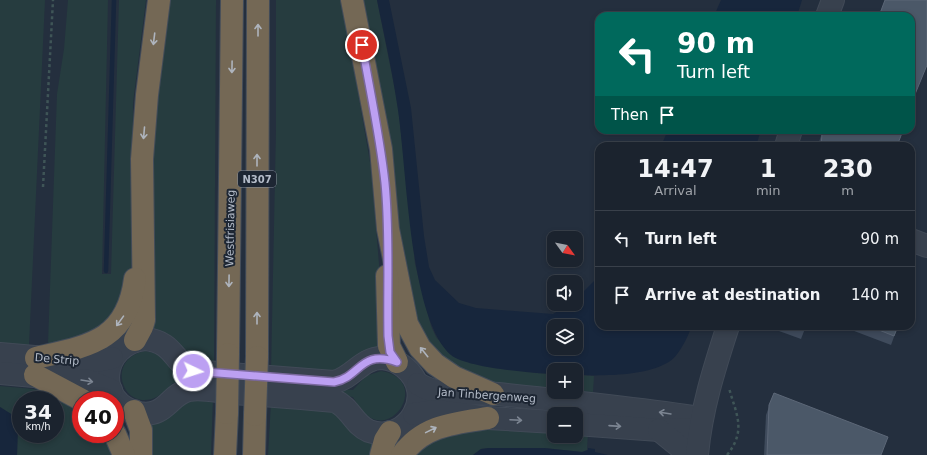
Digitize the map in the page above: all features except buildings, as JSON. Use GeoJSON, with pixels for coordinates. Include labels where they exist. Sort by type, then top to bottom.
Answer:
{"type":"FeatureCollection","features":[{"type":"Feature","properties":{"kind":"highway"},"geometry":{"type":"LineString","coordinates":[[135,340],[144,320],[141,230],[143,152],[147,94],[159,0]]}},
{"type":"Feature","properties":{"kind":"highway","name":"Westfrisiaweg"},"geometry":{"type":"LineString","coordinates":[[225,455],[228,354],[232,0]]}},
{"type":"Feature","properties":{"kind":"highway","name":"N307"},"geometry":{"type":"LineString","coordinates":[[254,455],[257,357],[258,0]]}},
{"type":"Feature","properties":{"kind":"highway"},"geometry":{"type":"LineString","coordinates":[[352,0],[381,149],[388,229],[388,336],[390,352],[397,362]]}},
{"type":"Feature","properties":{"kind":"highway"},"geometry":{"type":"LineString","coordinates":[[388,229],[407,324],[420,348],[444,371],[493,394]]}},
{"type":"Feature","properties":{"kind":"highway"},"geometry":{"type":"LineString","coordinates":[[36,367],[95,342],[110,332],[119,323],[129,306],[132,296],[141,230]]}},
{"type":"Feature","properties":{"kind":"highway"},"geometry":{"type":"LineString","coordinates":[[36,367],[72,393]]}},
{"type":"Feature","properties":{"kind":"highway"},"geometry":{"type":"LineString","coordinates":[[134,411],[141,430],[141,455]]}},
{"type":"Feature","properties":{"kind":"highway"},"geometry":{"type":"LineString","coordinates":[[402,455],[419,436],[439,426],[488,418]]}},
{"type":"Feature","properties":{"kind":"highway"},"geometry":{"type":"LineString","coordinates":[[381,455],[385,440],[390,432]]}},
{"type":"Feature","properties":{"kind":"highway"},"geometry":{"type":"LineString","coordinates":[[119,443],[124,455]]}},
{"type":"Feature","properties":{"kind":"street"},"geometry":{"type":"LineString","coordinates":[[828,12],[832,0]]}},
{"type":"Feature","properties":{"kind":"street"},"geometry":{"type":"LineString","coordinates":[[915,242],[927,246]]}},
{"type":"Feature","properties":{"kind":"street"},"geometry":{"type":"LineString","coordinates":[[698,455],[700,423],[709,387],[727,330]]}},
{"type":"Feature","properties":{"kind":"street"},"geometry":{"type":"LineString","coordinates":[[145,339],[160,342],[176,355],[186,368],[193,371],[334,382],[341,380],[362,364],[375,359],[390,359],[397,362],[409,371],[418,384],[420,398],[414,414],[406,423],[390,432],[377,433],[363,428],[351,417],[344,406],[335,401],[190,390],[178,395],[159,411],[145,413],[134,411],[120,403],[110,390],[108,373],[112,358],[127,344],[135,340],[145,339]]}},
{"type":"Feature","properties":{"kind":"street","name":"De Strip"},"geometry":{"type":"LineString","coordinates":[[0,354],[36,367],[88,381],[110,390]]}},
{"type":"Feature","properties":{"kind":"street","name":"De Strip"},"geometry":{"type":"LineString","coordinates":[[0,373],[36,367],[92,362],[112,358]]}},
{"type":"Feature","properties":{"kind":"street","name":"Jan Tinbergenweg"},"geometry":{"type":"LineString","coordinates":[[418,384],[428,390],[439,392],[493,394],[630,407],[700,423]]}},
{"type":"Feature","properties":{"kind":"street","name":"Jan Tinbergenweg"},"geometry":{"type":"LineString","coordinates":[[414,414],[437,411],[488,418],[547,422]]}},
{"type":"Feature","properties":{"kind":"street"},"geometry":{"type":"LineString","coordinates":[[583,425],[659,430],[700,423]]}},
{"type":"Feature","properties":{"kind":"street"},"geometry":{"type":"LineString","coordinates":[[659,430],[690,455]]}},
{"type":"Feature","properties":{"kind":"path"},"geometry":{"type":"LineString","coordinates":[[43,187],[53,0]]}},
{"type":"Feature","properties":{"kind":"path"},"geometry":{"type":"LineString","coordinates":[[727,455],[736,440],[739,424],[729,383]]}},
{"type":"Feature","properties":{"kind":"green space"},"geometry":{"type":"Polygon","coordinates":[[[0,0],[45,0],[29,345],[0,343],[0,0]]]}},
{"type":"Feature","properties":{"kind":"green space"},"geometry":{"type":"Polygon","coordinates":[[[68,0],[108,0],[102,274],[111,274],[119,0],[146,0],[133,103],[132,261],[127,298],[99,332],[48,344],[57,94],[64,49],[68,0]]]}},
{"type":"Feature","properties":{"kind":"green space"},"geometry":{"type":"Polygon","coordinates":[[[167,0],[216,0],[214,368],[203,367],[147,333],[152,154],[167,0]]]}},
{"type":"Feature","properties":{"kind":"green space"},"geometry":{"type":"Polygon","coordinates":[[[276,0],[342,0],[371,168],[380,276],[381,349],[350,362],[329,374],[271,371],[276,130],[276,0]]]}},
{"type":"Feature","properties":{"kind":"green space"},"geometry":{"type":"Polygon","coordinates":[[[362,0],[377,0],[398,105],[415,264],[431,326],[436,337],[450,354],[535,373],[547,374],[547,389],[507,386],[476,380],[449,368],[413,322],[362,0]]]}},
{"type":"Feature","properties":{"kind":"green space"},"geometry":{"type":"Polygon","coordinates":[[[145,351],[162,358],[174,374],[190,378],[190,383],[173,383],[158,396],[145,400],[133,397],[126,389],[122,378],[123,367],[131,357],[145,351]]]}},
{"type":"Feature","properties":{"kind":"green space"},"geometry":{"type":"Polygon","coordinates":[[[381,371],[396,376],[404,385],[405,396],[402,406],[395,415],[386,420],[374,419],[363,412],[353,397],[337,395],[338,389],[353,390],[366,376],[381,371]]]}},
{"type":"Feature","properties":{"kind":"green space"},"geometry":{"type":"Polygon","coordinates":[[[583,375],[594,376],[593,392],[583,391],[583,375]]]}},
{"type":"Feature","properties":{"kind":"green space"},"geometry":{"type":"Polygon","coordinates":[[[0,386],[44,391],[12,391],[12,415],[0,407],[0,386]]]}},
{"type":"Feature","properties":{"kind":"green space"},"geometry":{"type":"Polygon","coordinates":[[[213,397],[211,455],[145,455],[146,418],[183,401],[213,397]]]}},
{"type":"Feature","properties":{"kind":"green space"},"geometry":{"type":"Polygon","coordinates":[[[64,399],[72,403],[72,443],[112,443],[118,455],[17,455],[17,443],[64,443],[64,399]]]}},
{"type":"Feature","properties":{"kind":"green space"},"geometry":{"type":"Polygon","coordinates":[[[271,403],[324,405],[377,442],[375,455],[268,455],[271,403]]]}},
{"type":"Feature","properties":{"kind":"green space"},"geometry":{"type":"Polygon","coordinates":[[[472,428],[547,432],[547,443],[583,443],[583,433],[588,433],[587,450],[582,452],[544,448],[489,448],[481,449],[473,455],[409,455],[419,445],[472,428]]]}},
{"type":"Feature","properties":{"kind":"water"},"geometry":{"type":"Polygon","coordinates":[[[377,0],[389,0],[411,108],[424,236],[429,267],[435,280],[459,303],[476,308],[553,314],[558,311],[583,311],[583,292],[595,280],[595,330],[690,330],[682,347],[675,356],[667,363],[658,367],[635,373],[583,375],[583,363],[547,363],[547,373],[500,369],[459,360],[451,355],[437,336],[426,308],[418,274],[407,199],[397,104],[377,0]]]}},
{"type":"Feature","properties":{"kind":"water"},"geometry":{"type":"Polygon","coordinates":[[[721,0],[802,0],[798,12],[716,12],[721,0]]]}},
{"type":"Feature","properties":{"kind":"water"},"geometry":{"type":"Polygon","coordinates":[[[666,134],[760,134],[757,142],[663,142],[666,134]]]}},
{"type":"Feature","properties":{"kind":"water"},"geometry":{"type":"Polygon","coordinates":[[[0,407],[12,414],[12,443],[17,443],[17,455],[0,455],[0,407]]]}},
{"type":"Feature","properties":{"kind":"water"},"geometry":{"type":"Polygon","coordinates":[[[544,448],[582,452],[588,450],[588,448],[595,449],[595,452],[608,455],[473,455],[481,449],[544,448]]]}},
{"type":"Feature","properties":{"kind":"waterway"},"geometry":{"type":"LineString","coordinates":[[106,271],[114,0]]}},
{"type":"Feature","properties":{"kind":"route"},"geometry":{"type":"LineString","coordinates":[[193,371],[334,382],[346,378],[357,367],[375,359],[390,359],[397,362],[390,352],[388,336],[388,229],[385,184],[381,149],[362,45]]}}]}
